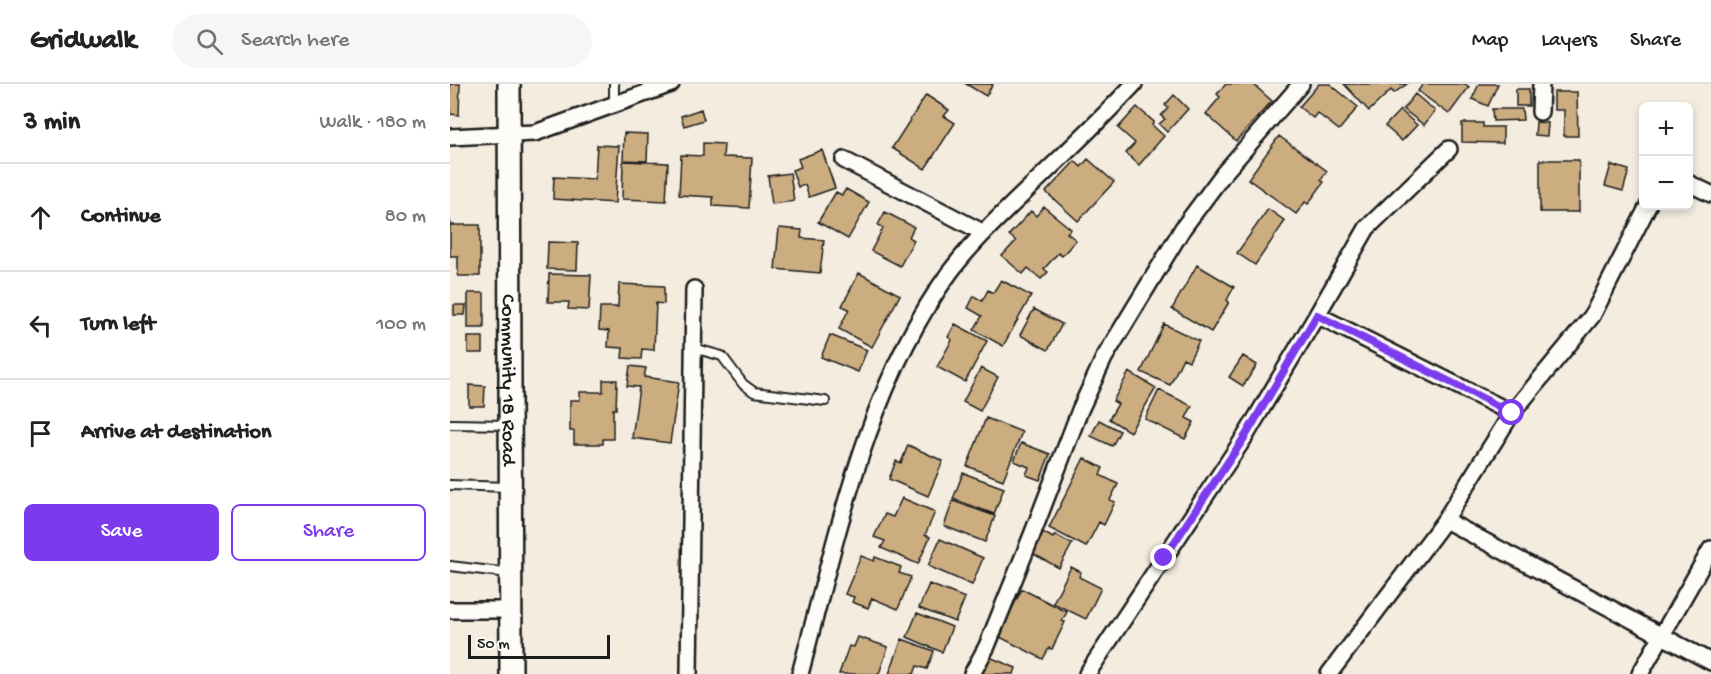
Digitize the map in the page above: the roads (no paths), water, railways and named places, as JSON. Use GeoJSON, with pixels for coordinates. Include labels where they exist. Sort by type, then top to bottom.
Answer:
{"type":"FeatureCollection","features":[{"type":"Feature","properties":{"kind":"main road","name":"Community 18 Road"},"geometry":{"type":"LineString","coordinates":[[509,84],[511,674]]}},
{"type":"Feature","properties":{"kind":"street"},"geometry":{"type":"LineString","coordinates":[[450,137],[536,133],[671,84]]}},
{"type":"Feature","properties":{"kind":"street"},"geometry":{"type":"LineString","coordinates":[[800,674],[850,488],[887,384],[926,310],[950,272],[984,233],[1134,84]]}},
{"type":"Feature","properties":{"kind":"street"},"geometry":{"type":"LineString","coordinates":[[972,674],[987,646],[1080,410],[1104,358],[1183,228],[1224,173],[1301,84]]}},
{"type":"Feature","properties":{"kind":"street"},"geometry":{"type":"LineString","coordinates":[[1540,112],[1541,84]]}},
{"type":"Feature","properties":{"kind":"street"},"geometry":{"type":"LineString","coordinates":[[1087,674],[1246,435],[1367,228],[1449,148]]}},
{"type":"Feature","properties":{"kind":"street"},"geometry":{"type":"LineString","coordinates":[[844,160],[984,233]]}},
{"type":"Feature","properties":{"kind":"street"},"geometry":{"type":"LineString","coordinates":[[1693,185],[1711,194]]}},
{"type":"Feature","properties":{"kind":"street"},"geometry":{"type":"LineString","coordinates":[[1329,674],[1445,520],[1512,413],[1592,316],[1646,210]]}},
{"type":"Feature","properties":{"kind":"street"},"geometry":{"type":"LineString","coordinates":[[689,674],[694,289]]}},
{"type":"Feature","properties":{"kind":"street"},"geometry":{"type":"LineString","coordinates":[[1317,315],[1512,413]]}},
{"type":"Feature","properties":{"kind":"street"},"geometry":{"type":"LineString","coordinates":[[1445,520],[1711,662]]}},
{"type":"Feature","properties":{"kind":"street"},"geometry":{"type":"LineString","coordinates":[[1640,674],[1711,549]]}},
{"type":"Feature","properties":{"kind":"street"},"geometry":{"type":"LineString","coordinates":[[450,610],[511,610]]}},
{"type":"Feature","properties":{"kind":"lane"},"geometry":{"type":"LineString","coordinates":[[614,84],[614,105]]}},
{"type":"Feature","properties":{"kind":"lane"},"geometry":{"type":"LineString","coordinates":[[693,348],[722,356],[743,384],[754,392],[825,401]]}},
{"type":"Feature","properties":{"kind":"lane"},"geometry":{"type":"LineString","coordinates":[[450,424],[510,425]]}},
{"type":"Feature","properties":{"kind":"lane"},"geometry":{"type":"LineString","coordinates":[[450,485],[509,487]]}},
{"type":"Feature","properties":{"kind":"lane"},"geometry":{"type":"LineString","coordinates":[[450,566],[510,574]]}}]}
